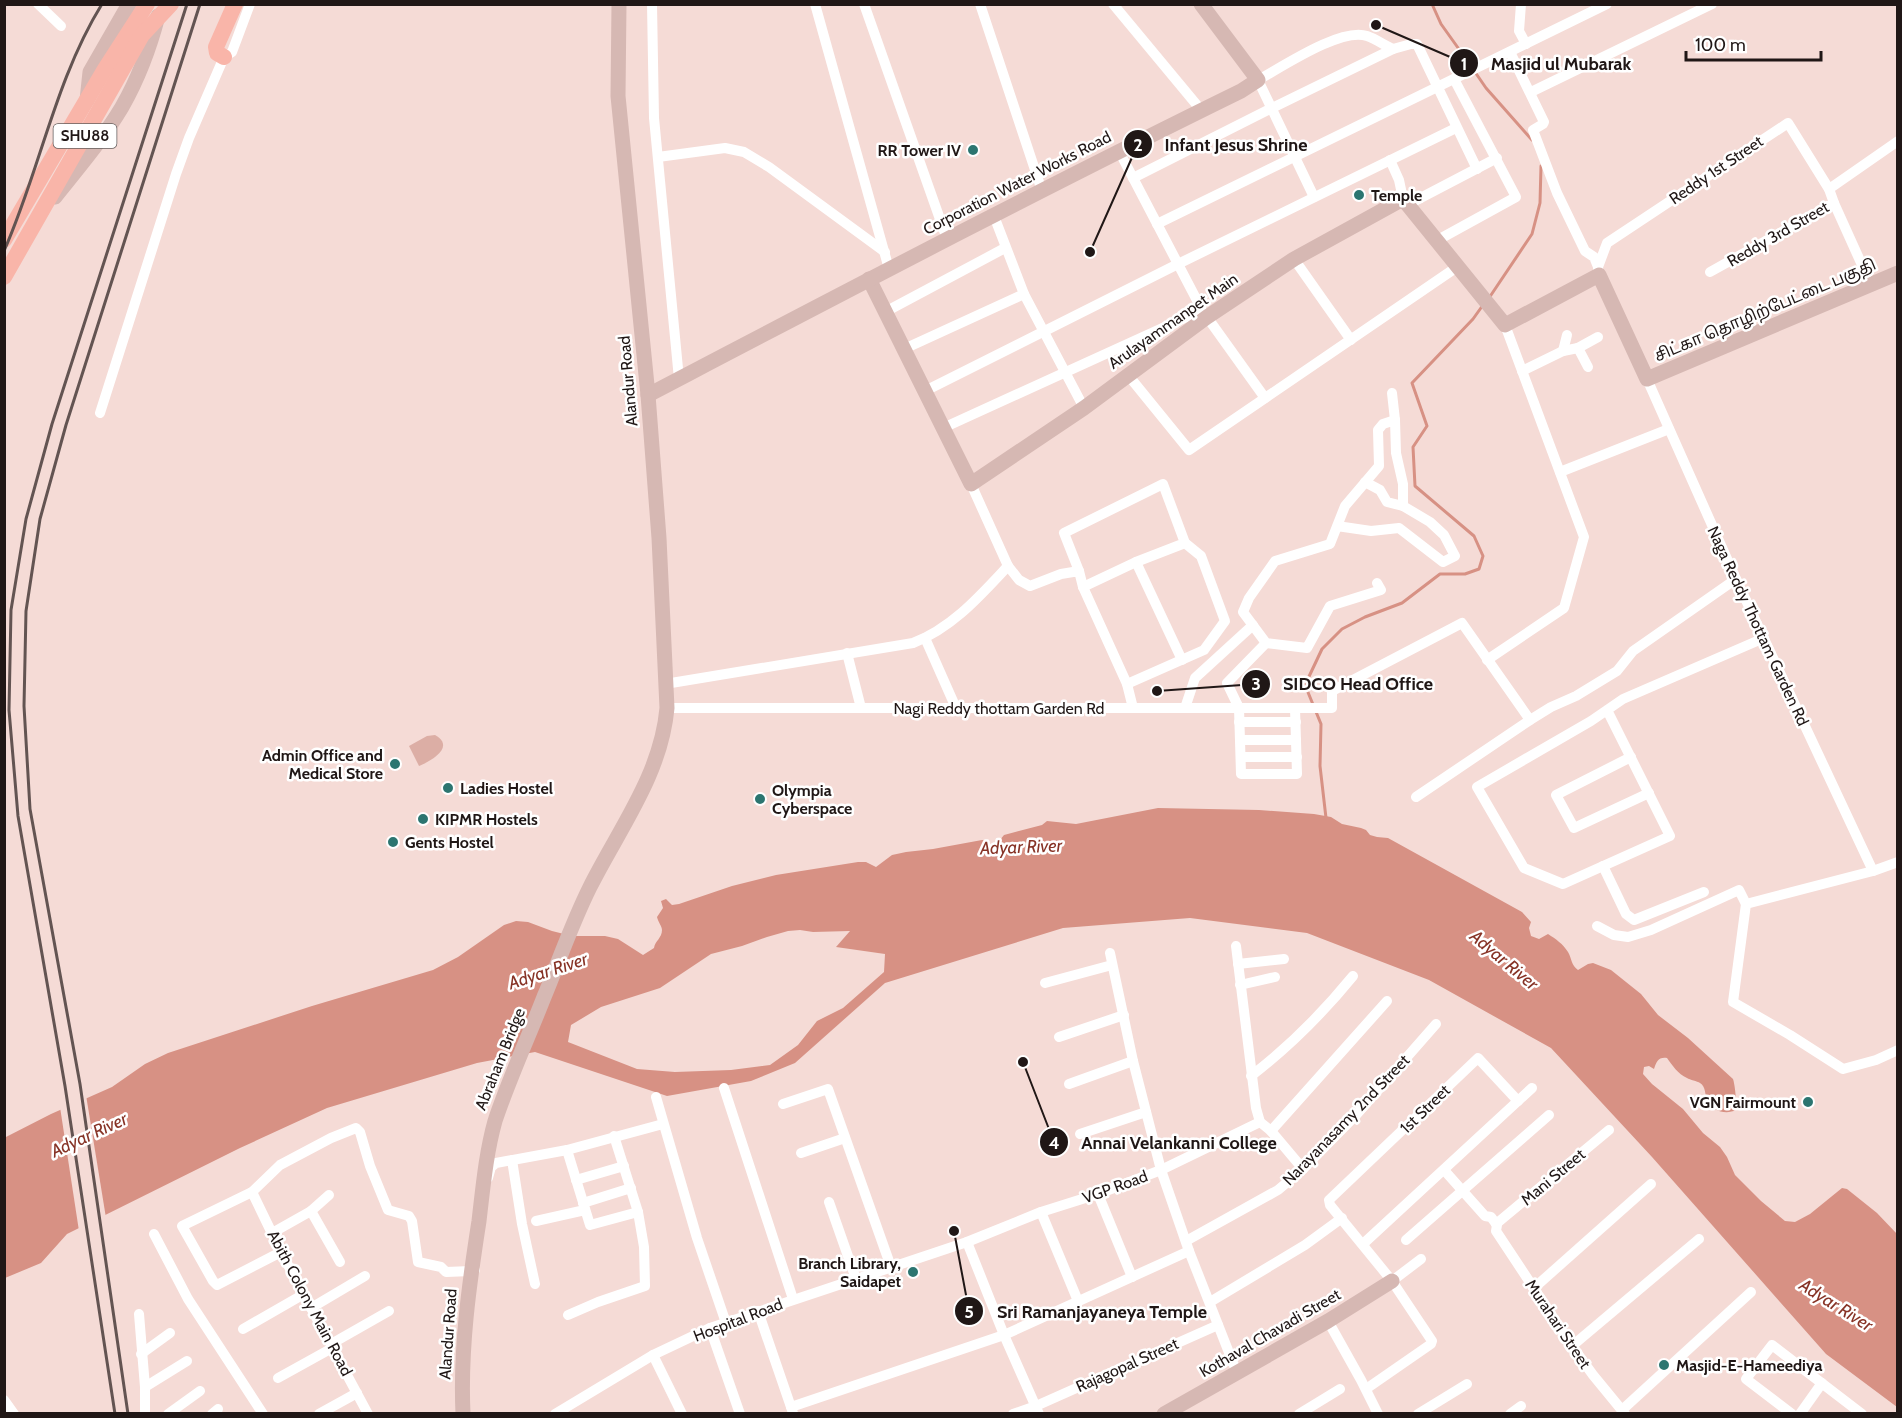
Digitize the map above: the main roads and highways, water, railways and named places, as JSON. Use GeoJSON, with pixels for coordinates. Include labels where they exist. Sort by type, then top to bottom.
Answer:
{"type":"FeatureCollection","features":[{"type":"Feature","properties":{"kind":"main road","name":"SHU88"},"geometry":{"type":"LineString","coordinates":[[4,240],[87,100],[133,12],[147,4]]}},
{"type":"Feature","properties":{"kind":"main road","name":"SHU88"},"geometry":{"type":"LineString","coordinates":[[4,277],[142,35],[171,4]]}},
{"type":"Feature","properties":{"kind":"main road"},"geometry":{"type":"LineString","coordinates":[[224,57],[217,54],[216,47],[235,4]]}},
{"type":"Feature","properties":{"kind":"water","name":"Adyar River"},"geometry":{"type":"Polygon","coordinates":[[[1158,808],[1259,810],[1331,817],[1342,824],[1366,830],[1370,835],[1388,838],[1522,912],[1531,922],[1529,928],[1531,936],[1539,939],[1548,934],[1554,938],[1566,949],[1578,970],[1593,963],[1611,970],[1641,994],[1658,1015],[1688,1038],[1733,1079],[1736,1110],[1724,1112],[1716,1110],[1709,1104],[1702,1084],[1681,1074],[1667,1058],[1658,1060],[1654,1069],[1649,1066],[1644,1067],[1643,1074],[1683,1109],[1703,1133],[1720,1147],[1735,1175],[1761,1201],[1785,1221],[1795,1222],[1810,1214],[1842,1188],[1847,1189],[1877,1213],[1897,1234],[1897,1407],[1826,1354],[1652,1157],[1551,1048],[1429,980],[1307,933],[1190,918],[1063,928],[885,983],[795,1063],[751,1081],[667,1096],[535,1052],[477,1063],[327,1108],[240,1148],[67,1234],[41,1263],[5,1278],[4,1138],[112,1087],[145,1064],[168,1053],[312,1006],[433,970],[458,957],[504,925],[516,921],[528,922],[572,936],[605,936],[618,939],[643,955],[654,948],[662,933],[657,917],[663,908],[661,901],[666,899],[672,905],[679,904],[732,886],[776,875],[858,862],[866,862],[876,867],[892,855],[906,852],[982,840],[995,846],[1004,835],[1042,825],[1047,821],[1076,824],[1158,808]],[[788,931],[711,954],[660,988],[601,1007],[571,1025],[568,1042],[637,1069],[675,1072],[731,1070],[770,1065],[798,1045],[817,1021],[843,1008],[884,972],[885,954],[836,947],[850,931],[788,931]]]}},
{"type":"Feature","properties":{"kind":"waterway"},"geometry":{"type":"LineString","coordinates":[[1432,4],[1441,24],[1471,66]]}},
{"type":"Feature","properties":{"kind":"waterway"},"geometry":{"type":"LineString","coordinates":[[1475,72],[1486,88],[1532,140]]}},
{"type":"Feature","properties":{"kind":"waterway"},"geometry":{"type":"LineString","coordinates":[[1489,298],[1532,234],[1540,203],[1541,166]]}},
{"type":"Feature","properties":{"kind":"waterway"},"geometry":{"type":"LineString","coordinates":[[1326,818],[1320,766],[1321,724],[1305,685],[1322,649],[1342,629],[1365,617],[1402,603],[1440,574],[1465,574],[1479,569],[1483,556],[1474,536],[1415,486],[1413,447],[1427,426],[1412,383],[1473,319],[1483,305]]}},
{"type":"Feature","properties":{"kind":"railway"},"geometry":{"type":"LineString","coordinates":[[4,251],[72,63],[102,4]]}},
{"type":"Feature","properties":{"kind":"railway"},"geometry":{"type":"LineString","coordinates":[[115,1414],[65,1086],[18,816],[9,710],[11,610],[26,519],[52,424],[187,4]]}},
{"type":"Feature","properties":{"kind":"railway"},"geometry":{"type":"LineString","coordinates":[[128,1414],[80,1084],[30,809],[24,706],[26,611],[40,519],[66,425],[200,4]]}},
{"type":"Feature","properties":{"kind":"place","name":"Masjid ul Mubarak"},"geometry":{"type":"Point","coordinates":[1376,25]}},
{"type":"Feature","properties":{"kind":"place","name":"RR Tower IV"},"geometry":{"type":"Point","coordinates":[973,150]}},
{"type":"Feature","properties":{"kind":"place","name":"Temple"},"geometry":{"type":"Point","coordinates":[1359,195]}},
{"type":"Feature","properties":{"kind":"place","name":"Infant Jesus Shrine"},"geometry":{"type":"Point","coordinates":[1090,252]}},
{"type":"Feature","properties":{"kind":"place","name":"SIDCO Head Office"},"geometry":{"type":"Point","coordinates":[1157,691]}},
{"type":"Feature","properties":{"kind":"place","name":"Admin Office and Medical Store"},"geometry":{"type":"Point","coordinates":[395,764]}},
{"type":"Feature","properties":{"kind":"place","name":"Ladies Hostel"},"geometry":{"type":"Point","coordinates":[448,788]}},
{"type":"Feature","properties":{"kind":"place","name":"Olympia Cyberspace"},"geometry":{"type":"Point","coordinates":[760,799]}},
{"type":"Feature","properties":{"kind":"place","name":"KIPMR Hostels"},"geometry":{"type":"Point","coordinates":[423,819]}},
{"type":"Feature","properties":{"kind":"place","name":"Gents Hostel"},"geometry":{"type":"Point","coordinates":[393,842]}},
{"type":"Feature","properties":{"kind":"place","name":"Annai Velankanni College"},"geometry":{"type":"Point","coordinates":[1023,1062]}},
{"type":"Feature","properties":{"kind":"place","name":"VGN Fairmount"},"geometry":{"type":"Point","coordinates":[1808,1102]}},
{"type":"Feature","properties":{"kind":"place","name":"Sri Ramanjayaneya Temple"},"geometry":{"type":"Point","coordinates":[954,1231]}},
{"type":"Feature","properties":{"kind":"place","name":"Branch Library, Saidapet"},"geometry":{"type":"Point","coordinates":[913,1272]}},
{"type":"Feature","properties":{"kind":"place","name":"Masjid-E-Hameediya"},"geometry":{"type":"Point","coordinates":[1664,1365]}}]}
